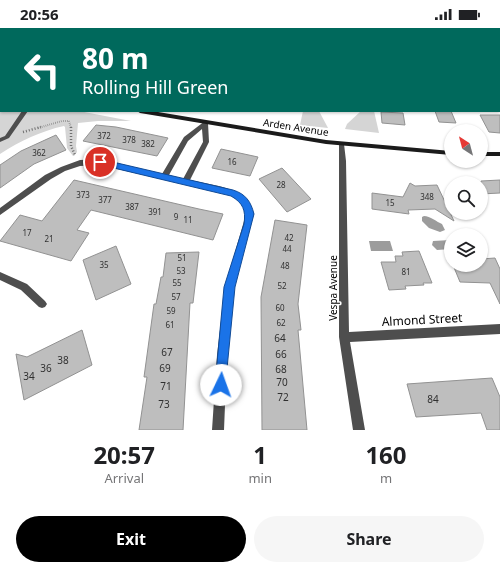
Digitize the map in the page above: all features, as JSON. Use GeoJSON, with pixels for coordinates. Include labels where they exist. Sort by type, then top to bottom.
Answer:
{"type":"FeatureCollection","features":[{"type":"Feature","properties":{"kind":"street","name":"Arden Avenue"},"geometry":{"type":"LineString","coordinates":[[145,112],[205,123],[342,144],[444,153]]}},
{"type":"Feature","properties":{"kind":"street"},"geometry":{"type":"LineString","coordinates":[[164,177],[186,139],[205,123]]}},
{"type":"Feature","properties":{"kind":"street"},"geometry":{"type":"LineString","coordinates":[[185,182],[206,142],[205,123]]}},
{"type":"Feature","properties":{"kind":"street","name":"Vespa Avenue"},"geometry":{"type":"LineString","coordinates":[[342,144],[344,337],[359,430]]}},
{"type":"Feature","properties":{"kind":"street"},"geometry":{"type":"LineString","coordinates":[[488,154],[500,154]]}},
{"type":"Feature","properties":{"kind":"street"},"geometry":{"type":"LineString","coordinates":[[0,212],[48,177],[80,163],[100,162],[233,193],[241,198],[248,205],[250,214],[230,287],[222,355],[218,430]]}},
{"type":"Feature","properties":{"kind":"street"},"geometry":{"type":"LineString","coordinates":[[0,276],[24,287],[42,304]]}},
{"type":"Feature","properties":{"kind":"street","name":"Almond Street"},"geometry":{"type":"LineString","coordinates":[[344,337],[500,329]]}},
{"type":"Feature","properties":{"kind":"lane"},"geometry":{"type":"LineString","coordinates":[[0,140],[7,137],[24,112]]}},
{"type":"Feature","properties":{"kind":"path"},"geometry":{"type":"LineString","coordinates":[[7,137],[62,121],[69,121],[71,124],[71,146],[75,157]]}},
{"type":"Feature","properties":{"kind":"shaded area"},"geometry":{"type":"Polygon","coordinates":[[[0,112],[84,112],[131,121],[98,121],[78,123],[76,146],[77,152],[74,156],[67,148],[64,126],[31,137],[0,154],[0,112]]]}},
{"type":"Feature","properties":{"kind":"shaded area"},"geometry":{"type":"Polygon","coordinates":[[[303,112],[320,112],[328,128],[300,125],[303,112]]]}},
{"type":"Feature","properties":{"kind":"shaded area"},"geometry":{"type":"Polygon","coordinates":[[[360,112],[374,112],[379,133],[345,129],[347,124],[360,112]]]}},
{"type":"Feature","properties":{"kind":"shaded area"},"geometry":{"type":"Polygon","coordinates":[[[426,216],[442,224],[444,230],[440,232],[429,228],[422,221],[422,217],[426,216]]]}},
{"type":"Feature","properties":{"kind":"shaded area"},"geometry":{"type":"Polygon","coordinates":[[[444,240],[444,250],[437,250],[432,245],[433,241],[444,240]]]}},
{"type":"Feature","properties":{"kind":"shaded area"},"geometry":{"type":"Polygon","coordinates":[[[369,241],[390,241],[393,251],[371,251],[369,241]]]}},
{"type":"Feature","properties":{"kind":"building"},"geometry":{"type":"Polygon","coordinates":[[[381,112],[403,113],[405,125],[382,123],[381,112]]]}},
{"type":"Feature","properties":{"kind":"building"},"geometry":{"type":"Polygon","coordinates":[[[435,112],[451,112],[456,123],[439,122],[435,112]]]}},
{"type":"Feature","properties":{"kind":"building"},"geometry":{"type":"Polygon","coordinates":[[[480,115],[500,115],[500,133],[489,132],[488,124],[485,124],[480,115]]]}},
{"type":"Feature","properties":{"kind":"building"},"geometry":{"type":"Polygon","coordinates":[[[96,125],[116,127],[168,138],[157,156],[83,141],[96,125]]]}},
{"type":"Feature","properties":{"kind":"building"},"geometry":{"type":"Polygon","coordinates":[[[56,135],[66,150],[34,164],[0,188],[0,165],[21,151],[56,135]]]}},
{"type":"Feature","properties":{"kind":"building"},"geometry":{"type":"Polygon","coordinates":[[[221,149],[258,157],[250,176],[212,168],[221,149]]]}},
{"type":"Feature","properties":{"kind":"building"},"geometry":{"type":"Polygon","coordinates":[[[282,168],[311,199],[287,212],[259,179],[282,168]]]}},
{"type":"Feature","properties":{"kind":"building"},"geometry":{"type":"Polygon","coordinates":[[[74,180],[223,214],[213,240],[91,210],[77,230],[89,233],[71,261],[0,241],[20,215],[42,221],[74,180]]]}},
{"type":"Feature","properties":{"kind":"building"},"geometry":{"type":"Polygon","coordinates":[[[500,180],[500,193],[488,194],[488,181],[500,180]]]}},
{"type":"Feature","properties":{"kind":"building"},"geometry":{"type":"Polygon","coordinates":[[[410,183],[415,186],[437,185],[444,200],[444,215],[435,209],[408,210],[409,214],[372,209],[372,193],[403,197],[410,183]]]}},
{"type":"Feature","properties":{"kind":"building"},"geometry":{"type":"Polygon","coordinates":[[[275,220],[307,225],[298,304],[301,330],[298,330],[307,430],[262,430],[261,297],[275,220]]]}},
{"type":"Feature","properties":{"kind":"building"},"geometry":{"type":"Polygon","coordinates":[[[116,246],[131,284],[96,300],[83,260],[116,246]]]}},
{"type":"Feature","properties":{"kind":"building"},"geometry":{"type":"Polygon","coordinates":[[[419,251],[432,283],[405,286],[406,289],[389,290],[381,262],[396,262],[395,256],[403,256],[402,252],[419,251]]]}},
{"type":"Feature","properties":{"kind":"building"},"geometry":{"type":"Polygon","coordinates":[[[199,252],[193,303],[190,303],[183,430],[139,430],[147,377],[144,377],[154,304],[156,304],[161,277],[163,277],[166,253],[199,252]]]}},
{"type":"Feature","properties":{"kind":"building"},"geometry":{"type":"Polygon","coordinates":[[[488,258],[495,258],[500,269],[500,304],[490,283],[460,282],[456,272],[488,272],[488,258]]]}},
{"type":"Feature","properties":{"kind":"building"},"geometry":{"type":"Polygon","coordinates":[[[82,330],[92,365],[24,400],[16,354],[27,357],[82,330]]]}},
{"type":"Feature","properties":{"kind":"building"},"geometry":{"type":"Polygon","coordinates":[[[492,378],[500,397],[500,430],[487,430],[481,413],[416,417],[407,384],[492,378]]]}},
{"type":"Feature","properties":{"kind":"route"},"geometry":{"type":"LineString","coordinates":[[100,162],[233,193],[248,205],[250,214],[248,224],[230,287],[222,355],[221,385]]}}]}
